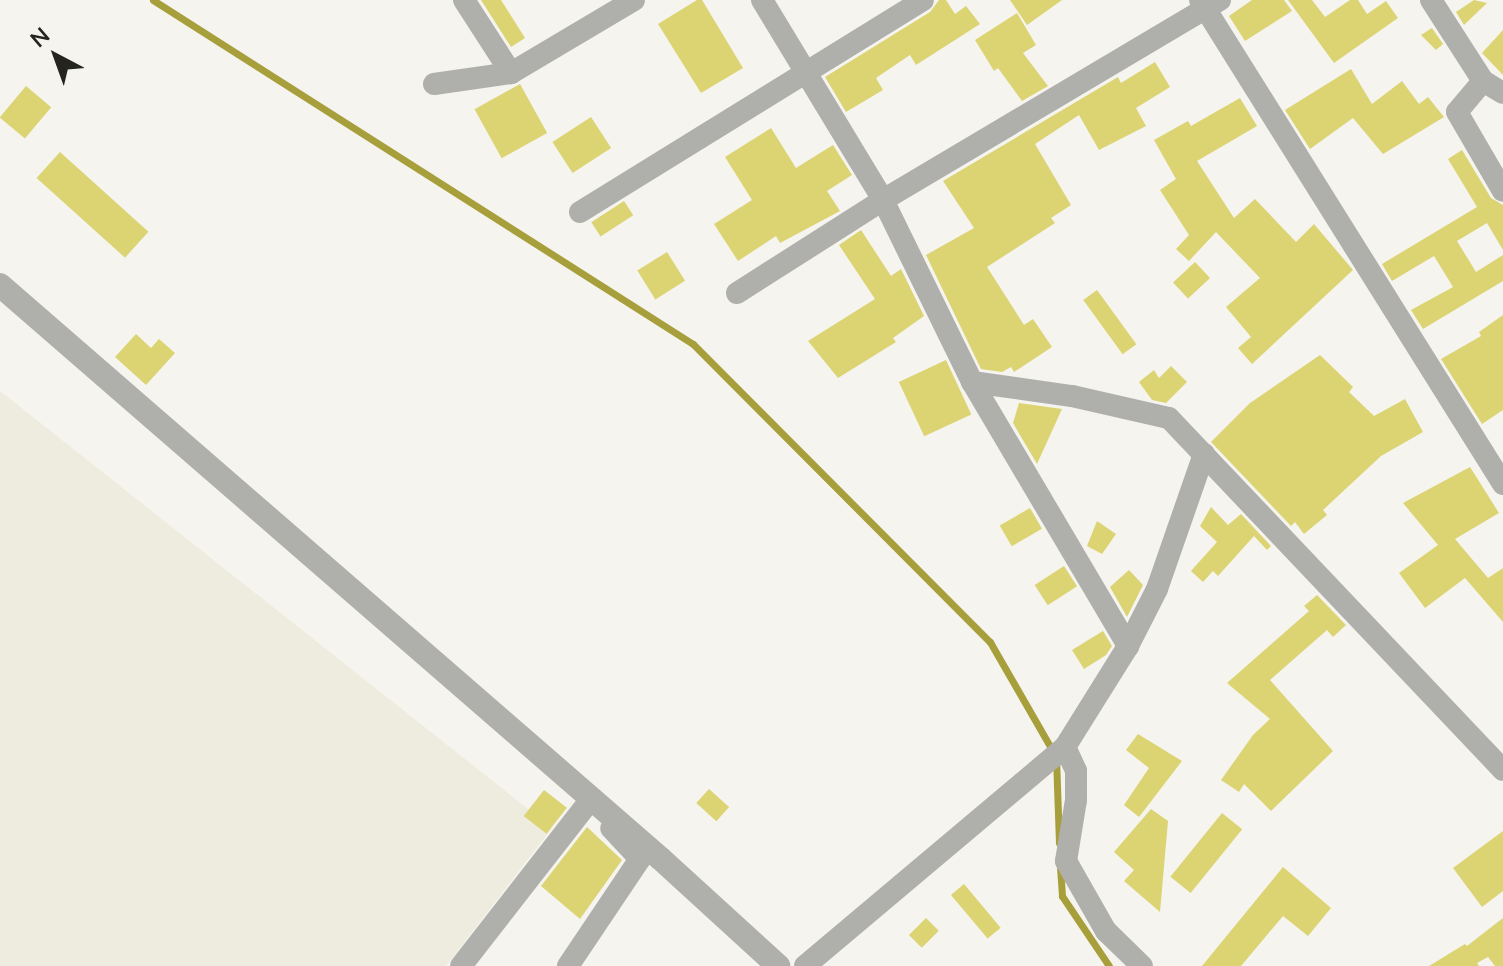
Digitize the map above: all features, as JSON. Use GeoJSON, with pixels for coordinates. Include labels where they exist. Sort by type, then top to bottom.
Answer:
{"type":"FeatureCollection","features":[{"type":"Feature","properties":{"kind":"street"},"geometry":{"type":"LineString","coordinates":[[464,0],[511,73]]}},
{"type":"Feature","properties":{"kind":"street"},"geometry":{"type":"LineString","coordinates":[[434,84],[511,73],[634,0]]}},
{"type":"Feature","properties":{"kind":"street"},"geometry":{"type":"LineString","coordinates":[[762,0],[883,200],[972,382],[1128,646]]}},
{"type":"Feature","properties":{"kind":"street"},"geometry":{"type":"LineString","coordinates":[[580,212],[923,0]]}},
{"type":"Feature","properties":{"kind":"street"},"geometry":{"type":"LineString","coordinates":[[1431,0],[1483,81],[1503,93]]}},
{"type":"Feature","properties":{"kind":"street"},"geometry":{"type":"LineString","coordinates":[[737,293],[883,200],[1209,3],[1503,484]]}},
{"type":"Feature","properties":{"kind":"street"},"geometry":{"type":"LineString","coordinates":[[1483,81],[1457,112],[1503,191]]}},
{"type":"Feature","properties":{"kind":"street"},"geometry":{"type":"LineString","coordinates":[[0,285],[778,966]]}},
{"type":"Feature","properties":{"kind":"street"},"geometry":{"type":"LineString","coordinates":[[972,382],[1072,396],[1169,418],[1503,770]]}},
{"type":"Feature","properties":{"kind":"street"},"geometry":{"type":"LineString","coordinates":[[805,966],[1065,747],[1128,646],[1157,589],[1204,454]]}},
{"type":"Feature","properties":{"kind":"street"},"geometry":{"type":"LineString","coordinates":[[1065,747],[1076,771],[1076,800],[1066,861],[1106,931],[1142,966]]}},
{"type":"Feature","properties":{"kind":"street"},"geometry":{"type":"LineString","coordinates":[[461,966],[590,801]]}},
{"type":"Feature","properties":{"kind":"street"},"geometry":{"type":"LineString","coordinates":[[568,966],[640,859],[590,801]]}},
{"type":"Feature","properties":{"kind":"shaded area"},"geometry":{"type":"Polygon","coordinates":[[[0,391],[552,828],[446,966],[0,966],[0,391]]]}},
{"type":"Feature","properties":{"kind":"building"},"geometry":{"type":"Polygon","coordinates":[[[481,0],[501,0],[525,38],[511,47],[481,0]]]}},
{"type":"Feature","properties":{"kind":"building"},"geometry":{"type":"Polygon","coordinates":[[[702,0],[743,68],[701,93],[658,24],[702,0]]]}},
{"type":"Feature","properties":{"kind":"building"},"geometry":{"type":"Polygon","coordinates":[[[939,0],[946,0],[955,14],[966,6],[980,24],[916,65],[910,55],[876,78],[883,90],[846,112],[825,77],[930,12],[939,0]]]}},
{"type":"Feature","properties":{"kind":"building"},"geometry":{"type":"Polygon","coordinates":[[[1010,0],[1062,0],[1027,25],[1010,0]]]}},
{"type":"Feature","properties":{"kind":"building"},"geometry":{"type":"Polygon","coordinates":[[[1252,0],[1284,0],[1292,11],[1245,41],[1229,16],[1252,0]]]}},
{"type":"Feature","properties":{"kind":"building"},"geometry":{"type":"Polygon","coordinates":[[[1288,0],[1312,0],[1325,17],[1350,0],[1358,0],[1367,14],[1386,1],[1398,18],[1334,63],[1288,0]]]}},
{"type":"Feature","properties":{"kind":"building"},"geometry":{"type":"Polygon","coordinates":[[[1474,0],[1487,3],[1464,25],[1456,12],[1474,0]]]}},
{"type":"Feature","properties":{"kind":"building"},"geometry":{"type":"Polygon","coordinates":[[[1017,13],[1036,45],[1023,53],[1048,86],[1022,101],[998,68],[994,71],[975,40],[1017,13]]]}},
{"type":"Feature","properties":{"kind":"building"},"geometry":{"type":"Polygon","coordinates":[[[1432,28],[1443,44],[1436,50],[1421,35],[1432,28]]]}},
{"type":"Feature","properties":{"kind":"building"},"geometry":{"type":"Polygon","coordinates":[[[1503,30],[1503,75],[1482,53],[1503,30]]]}},
{"type":"Feature","properties":{"kind":"building"},"geometry":{"type":"Polygon","coordinates":[[[1155,62],[1170,87],[1136,108],[1146,126],[1099,150],[1079,115],[1035,144],[1071,205],[1051,218],[1055,223],[987,267],[1024,325],[1033,319],[1052,347],[1014,372],[1011,367],[1002,372],[981,369],[926,255],[974,228],[943,181],[1118,77],[1121,83],[1155,62]]]}},
{"type":"Feature","properties":{"kind":"building"},"geometry":{"type":"Polygon","coordinates":[[[1351,69],[1372,104],[1402,81],[1419,104],[1428,97],[1444,117],[1383,154],[1353,118],[1310,149],[1285,110],[1351,69]]]}},
{"type":"Feature","properties":{"kind":"building"},"geometry":{"type":"Polygon","coordinates":[[[520,84],[547,133],[502,158],[475,109],[520,84]]]}},
{"type":"Feature","properties":{"kind":"building"},"geometry":{"type":"Polygon","coordinates":[[[26,86],[51,107],[25,139],[0,117],[26,86]]]}},
{"type":"Feature","properties":{"kind":"building"},"geometry":{"type":"Polygon","coordinates":[[[1240,98],[1257,126],[1197,161],[1234,218],[1255,199],[1296,242],[1314,224],[1353,270],[1252,364],[1238,348],[1251,337],[1226,307],[1260,278],[1216,232],[1189,261],[1176,249],[1189,235],[1160,190],[1176,179],[1154,140],[1188,121],[1191,126],[1240,98]]]}},
{"type":"Feature","properties":{"kind":"building"},"geometry":{"type":"Polygon","coordinates":[[[591,117],[611,148],[573,173],[552,142],[591,117]]]}},
{"type":"Feature","properties":{"kind":"building"},"geometry":{"type":"Polygon","coordinates":[[[771,128],[796,168],[833,145],[852,175],[827,191],[840,211],[780,243],[776,236],[738,261],[714,224],[752,200],[725,157],[771,128]]]}},
{"type":"Feature","properties":{"kind":"building"},"geometry":{"type":"Polygon","coordinates":[[[1462,150],[1491,198],[1503,205],[1503,250],[1487,223],[1457,241],[1476,272],[1503,255],[1503,281],[1423,329],[1411,310],[1453,287],[1434,256],[1392,281],[1382,264],[1477,207],[1448,159],[1462,150]]]}},
{"type":"Feature","properties":{"kind":"building"},"geometry":{"type":"Polygon","coordinates":[[[60,152],[148,232],[125,258],[37,178],[60,152]]]}},
{"type":"Feature","properties":{"kind":"building"},"geometry":{"type":"Polygon","coordinates":[[[624,201],[633,215],[601,236],[591,222],[624,201]]]}},
{"type":"Feature","properties":{"kind":"building"},"geometry":{"type":"Polygon","coordinates":[[[861,230],[891,276],[901,269],[924,316],[893,338],[896,342],[838,378],[808,341],[875,299],[839,245],[861,230]]]}},
{"type":"Feature","properties":{"kind":"building"},"geometry":{"type":"Polygon","coordinates":[[[667,252],[685,281],[655,299],[637,271],[667,252]]]}},
{"type":"Feature","properties":{"kind":"building"},"geometry":{"type":"Polygon","coordinates":[[[1195,262],[1210,278],[1188,299],[1173,282],[1195,262]]]}},
{"type":"Feature","properties":{"kind":"building"},"geometry":{"type":"Polygon","coordinates":[[[1097,290],[1136,344],[1123,354],[1083,300],[1097,290]]]}},
{"type":"Feature","properties":{"kind":"building"},"geometry":{"type":"Polygon","coordinates":[[[1503,315],[1503,410],[1482,424],[1441,359],[1481,336],[1479,332],[1503,315]]]}},
{"type":"Feature","properties":{"kind":"building"},"geometry":{"type":"Polygon","coordinates":[[[136,334],[151,348],[159,339],[175,353],[146,385],[115,357],[136,334]]]}},
{"type":"Feature","properties":{"kind":"building"},"geometry":{"type":"Polygon","coordinates":[[[1320,355],[1353,387],[1349,392],[1374,416],[1405,399],[1423,432],[1381,456],[1323,510],[1327,515],[1304,534],[1295,522],[1291,526],[1211,442],[1250,403],[1320,355]]]}},
{"type":"Feature","properties":{"kind":"building"},"geometry":{"type":"Polygon","coordinates":[[[946,360],[971,414],[924,436],[899,382],[946,360]]]}},
{"type":"Feature","properties":{"kind":"building"},"geometry":{"type":"Polygon","coordinates":[[[1171,366],[1187,382],[1166,403],[1152,400],[1139,382],[1154,370],[1159,378],[1171,366]]]}},
{"type":"Feature","properties":{"kind":"building"},"geometry":{"type":"Polygon","coordinates":[[[1019,403],[1062,409],[1037,464],[1013,423],[1019,403]]]}},
{"type":"Feature","properties":{"kind":"building"},"geometry":{"type":"Polygon","coordinates":[[[1470,467],[1499,513],[1455,539],[1488,578],[1503,568],[1503,622],[1465,578],[1425,608],[1399,573],[1438,545],[1403,503],[1470,467]]]}},
{"type":"Feature","properties":{"kind":"building"},"geometry":{"type":"Polygon","coordinates":[[[1211,507],[1228,525],[1241,514],[1271,546],[1267,550],[1254,536],[1218,576],[1213,571],[1203,582],[1191,571],[1217,542],[1200,526],[1211,507]]]}},
{"type":"Feature","properties":{"kind":"building"},"geometry":{"type":"Polygon","coordinates":[[[1030,508],[1042,529],[1012,546],[1000,526],[1030,508]]]}},
{"type":"Feature","properties":{"kind":"building"},"geometry":{"type":"Polygon","coordinates":[[[1097,521],[1116,534],[1102,554],[1087,546],[1097,521]]]}},
{"type":"Feature","properties":{"kind":"building"},"geometry":{"type":"Polygon","coordinates":[[[1064,566],[1077,586],[1048,605],[1035,585],[1064,566]]]}},
{"type":"Feature","properties":{"kind":"building"},"geometry":{"type":"Polygon","coordinates":[[[1129,570],[1143,585],[1127,617],[1110,587],[1129,570]]]}},
{"type":"Feature","properties":{"kind":"building"},"geometry":{"type":"Polygon","coordinates":[[[1317,595],[1346,625],[1333,637],[1327,630],[1270,680],[1333,751],[1271,811],[1244,784],[1239,792],[1221,780],[1253,735],[1270,719],[1227,683],[1309,611],[1304,606],[1317,595]]]}},
{"type":"Feature","properties":{"kind":"building"},"geometry":{"type":"Polygon","coordinates":[[[1103,631],[1112,646],[1106,655],[1084,669],[1072,650],[1103,631]]]}},
{"type":"Feature","properties":{"kind":"building"},"geometry":{"type":"Polygon","coordinates":[[[1138,734],[1182,761],[1139,817],[1124,805],[1149,768],[1126,750],[1138,734]]]}},
{"type":"Feature","properties":{"kind":"building"},"geometry":{"type":"Polygon","coordinates":[[[709,789],[729,807],[716,821],[696,803],[709,789]]]}},
{"type":"Feature","properties":{"kind":"building"},"geometry":{"type":"Polygon","coordinates":[[[544,790],[567,808],[547,834],[524,816],[544,790]]]}},
{"type":"Feature","properties":{"kind":"building"},"geometry":{"type":"Polygon","coordinates":[[[1151,809],[1168,821],[1160,912],[1124,881],[1134,870],[1114,852],[1151,809]]]}},
{"type":"Feature","properties":{"kind":"building"},"geometry":{"type":"Polygon","coordinates":[[[1222,813],[1242,829],[1191,893],[1170,877],[1222,813]]]}},
{"type":"Feature","properties":{"kind":"building"},"geometry":{"type":"Polygon","coordinates":[[[587,827],[622,860],[580,919],[541,886],[587,827]]]}},
{"type":"Feature","properties":{"kind":"building"},"geometry":{"type":"Polygon","coordinates":[[[1503,831],[1503,891],[1482,907],[1453,868],[1503,831]]]}},
{"type":"Feature","properties":{"kind":"building"},"geometry":{"type":"Polygon","coordinates":[[[1283,867],[1331,908],[1308,936],[1283,916],[1241,966],[1202,966],[1283,867]]]}},
{"type":"Feature","properties":{"kind":"building"},"geometry":{"type":"Polygon","coordinates":[[[964,884],[1001,928],[988,939],[951,895],[964,884]]]}},
{"type":"Feature","properties":{"kind":"building"},"geometry":{"type":"Polygon","coordinates":[[[926,918],[939,931],[922,948],[909,935],[926,918]]]}},
{"type":"Feature","properties":{"kind":"building"},"geometry":{"type":"Polygon","coordinates":[[[1503,918],[1503,966],[1495,966],[1488,957],[1477,963],[1479,966],[1429,966],[1465,944],[1467,946],[1503,918]]]}},
{"type":"Feature","properties":{"kind":"waterway"},"geometry":{"type":"LineString","coordinates":[[153,0],[693,344],[990,642],[1056,757],[1059,843]]}},
{"type":"Feature","properties":{"kind":"waterway"},"geometry":{"type":"LineString","coordinates":[[1060,867],[1062,896],[1109,966]]}}]}
